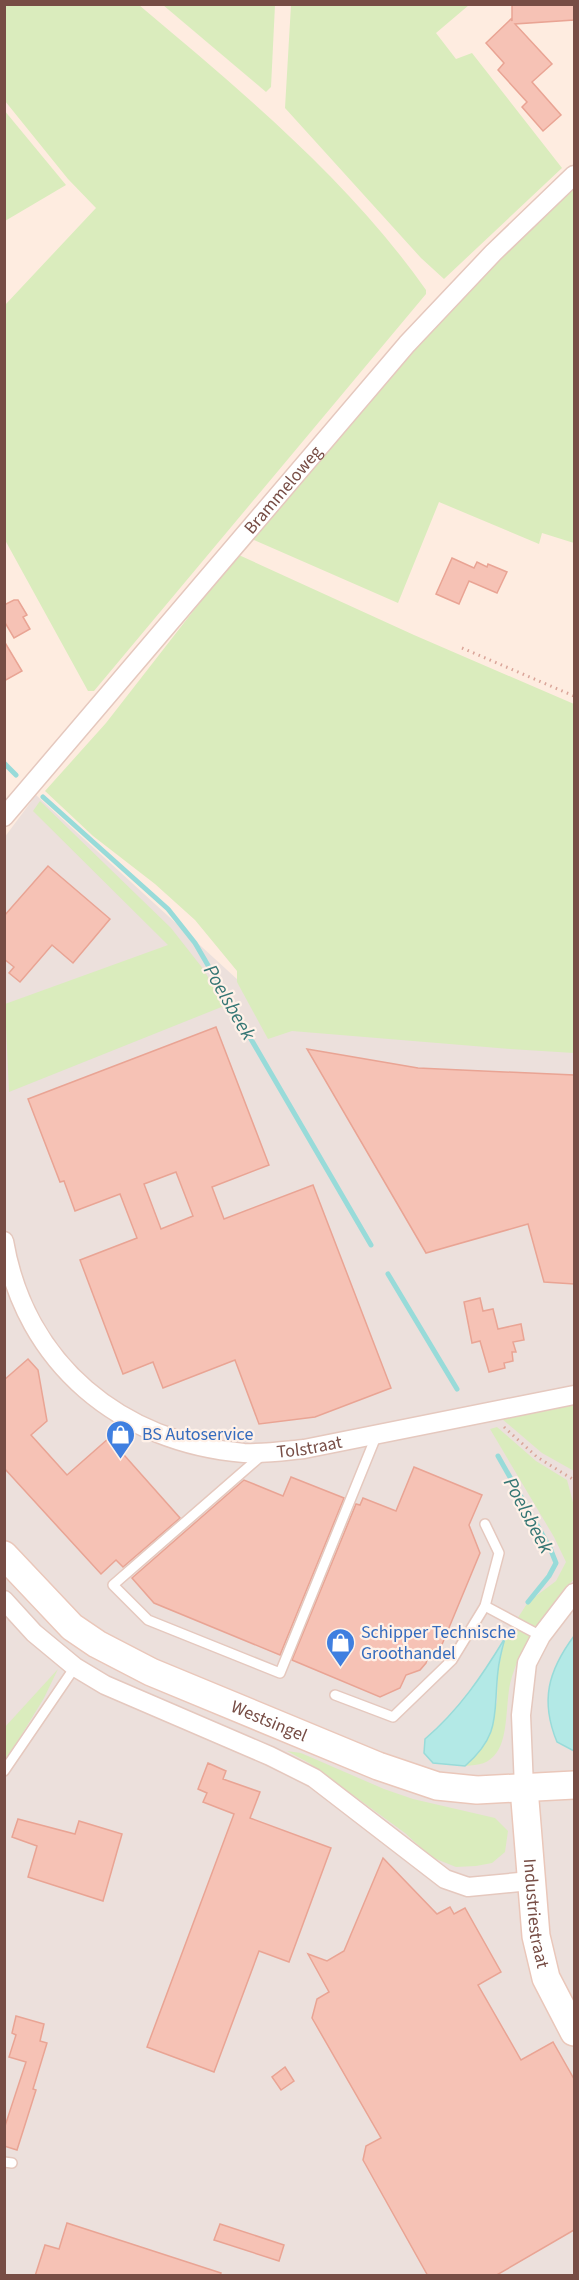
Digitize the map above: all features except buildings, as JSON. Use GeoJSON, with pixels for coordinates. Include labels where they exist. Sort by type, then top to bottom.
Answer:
{"type":"FeatureCollection","features":[{"type":"Feature","properties":{"kind":"main road","name":"Westsingel"},"geometry":{"type":"LineString","coordinates":[[4,1555],[72,1627],[97,1644],[152,1672],[378,1766],[437,1786],[477,1790],[574,1785]]}},
{"type":"Feature","properties":{"kind":"main road","name":"Industriestraat"},"geometry":{"type":"LineString","coordinates":[[524,1788],[536,1936],[546,1978],[574,2032]]}},
{"type":"Feature","properties":{"kind":"street","name":"Brammeloweg"},"geometry":{"type":"LineString","coordinates":[[4,817],[407,344],[493,253],[574,175]]}},
{"type":"Feature","properties":{"kind":"street","name":"Tolstraat"},"geometry":{"type":"LineString","coordinates":[[4,1241],[12,1275],[24,1307],[38,1336],[67,1372],[128,1419],[170,1439],[222,1450],[265,1452],[304,1449],[574,1395]]}},
{"type":"Feature","properties":{"kind":"street"},"geometry":{"type":"LineString","coordinates":[[524,1788],[521,1715],[528,1663],[541,1636],[574,1593]]}},
{"type":"Feature","properties":{"kind":"street","name":"Westsingel"},"geometry":{"type":"LineString","coordinates":[[4,1600],[34,1633],[75,1666],[105,1685],[270,1756],[314,1778],[445,1879],[468,1887],[530,1881]]}},
{"type":"Feature","properties":{"kind":"lane"},"geometry":{"type":"LineString","coordinates":[[265,1452],[113,1585],[148,1620],[280,1673],[377,1434]]}},
{"type":"Feature","properties":{"kind":"lane"},"geometry":{"type":"LineString","coordinates":[[335,1695],[393,1716],[452,1660],[485,1606],[499,1553],[485,1524]]}},
{"type":"Feature","properties":{"kind":"lane"},"geometry":{"type":"LineString","coordinates":[[485,1606],[541,1636]]}},
{"type":"Feature","properties":{"kind":"lane"},"geometry":{"type":"LineString","coordinates":[[4,1772],[75,1666]]}},
{"type":"Feature","properties":{"kind":"path"},"geometry":{"type":"LineString","coordinates":[[462,648],[574,696]]}},
{"type":"Feature","properties":{"kind":"path"},"geometry":{"type":"LineString","coordinates":[[487,1412],[537,1457],[574,1480]]}},
{"type":"Feature","properties":{"kind":"shaded area"},"geometry":{"type":"Polygon","coordinates":[[[36,795],[274,1013],[574,1046],[574,2275],[5,2275],[4,838],[36,795]]]}},
{"type":"Feature","properties":{"kind":"green space"},"geometry":{"type":"Polygon","coordinates":[[[5,4],[139,5],[292,138],[363,211],[426,290],[426,294],[94,691],[88,691],[5,540],[5,305],[96,208],[68,179],[5,101],[5,4]]]}},
{"type":"Feature","properties":{"kind":"green space"},"geometry":{"type":"Polygon","coordinates":[[[163,5],[275,5],[271,87],[266,92],[163,5]]]}},
{"type":"Feature","properties":{"kind":"green space"},"geometry":{"type":"Polygon","coordinates":[[[291,5],[469,5],[436,33],[456,59],[472,53],[562,168],[444,279],[421,258],[285,108],[291,5]]]}},
{"type":"Feature","properties":{"kind":"green space"},"geometry":{"type":"Polygon","coordinates":[[[4,110],[66,185],[5,221],[4,221],[4,110]]]}},
{"type":"Feature","properties":{"kind":"green space"},"geometry":{"type":"Polygon","coordinates":[[[574,182],[574,543],[542,533],[539,544],[439,502],[398,603],[254,540],[253,536],[418,338],[574,182]]]}},
{"type":"Feature","properties":{"kind":"green space"},"geometry":{"type":"Polygon","coordinates":[[[236,556],[241,556],[414,635],[574,704],[574,1053],[292,1031],[268,1039],[237,982],[237,971],[195,920],[155,884],[93,836],[45,791],[106,723],[236,556]]]}},
{"type":"Feature","properties":{"kind":"green space"},"geometry":{"type":"Polygon","coordinates":[[[40,801],[171,928],[204,970],[224,1006],[9,1092],[5,1004],[168,945],[33,811],[40,801]]]}},
{"type":"Feature","properties":{"kind":"green space"},"geometry":{"type":"Polygon","coordinates":[[[574,1405],[574,1471],[542,1453],[502,1419],[574,1405]]]}},
{"type":"Feature","properties":{"kind":"green space"},"geometry":{"type":"Polygon","coordinates":[[[497,1427],[536,1461],[567,1480],[574,1506],[574,1579],[544,1615],[521,1654],[510,1684],[501,1746],[491,1759],[465,1766],[475,1757],[497,1702],[498,1670],[505,1638],[528,1602],[556,1581],[566,1562],[554,1537],[490,1429],[497,1427]]]}},
{"type":"Feature","properties":{"kind":"green space"},"geometry":{"type":"Polygon","coordinates":[[[58,1669],[44,1698],[5,1762],[5,1727],[58,1669]]]}},
{"type":"Feature","properties":{"kind":"green space"},"geometry":{"type":"Polygon","coordinates":[[[287,1751],[301,1753],[413,1799],[495,1818],[508,1831],[505,1852],[492,1863],[476,1866],[456,1867],[431,1857],[405,1833],[309,1763],[287,1751]]]}},
{"type":"Feature","properties":{"kind":"water"},"geometry":{"type":"Polygon","coordinates":[[[574,1636],[574,1751],[557,1742],[548,1700],[553,1674],[574,1636]]]}},
{"type":"Feature","properties":{"kind":"water"},"geometry":{"type":"Polygon","coordinates":[[[505,1638],[498,1667],[494,1722],[485,1744],[465,1766],[433,1763],[424,1753],[425,1739],[449,1716],[469,1692],[505,1638]]]}},
{"type":"Feature","properties":{"kind":"waterway","name":"Poelsbeek"},"geometry":{"type":"LineString","coordinates":[[4,763],[16,775]]}},
{"type":"Feature","properties":{"kind":"waterway","name":"Poelsbeek"},"geometry":{"type":"LineString","coordinates":[[43,797],[168,909],[195,943],[371,1245]]}},
{"type":"Feature","properties":{"kind":"waterway","name":"Poelsbeek"},"geometry":{"type":"LineString","coordinates":[[388,1274],[457,1389]]}},
{"type":"Feature","properties":{"kind":"waterway","name":"Poelsbeek"},"geometry":{"type":"LineString","coordinates":[[498,1456],[550,1548],[556,1563],[549,1576],[528,1602]]}},
{"type":"Feature","properties":{"kind":"place","name":"BS Autoservice"},"geometry":{"type":"Point","coordinates":[121,1460]}},
{"type":"Feature","properties":{"kind":"place","name":"Schipper Technische Groothandel"},"geometry":{"type":"Point","coordinates":[340,1668]}}]}
